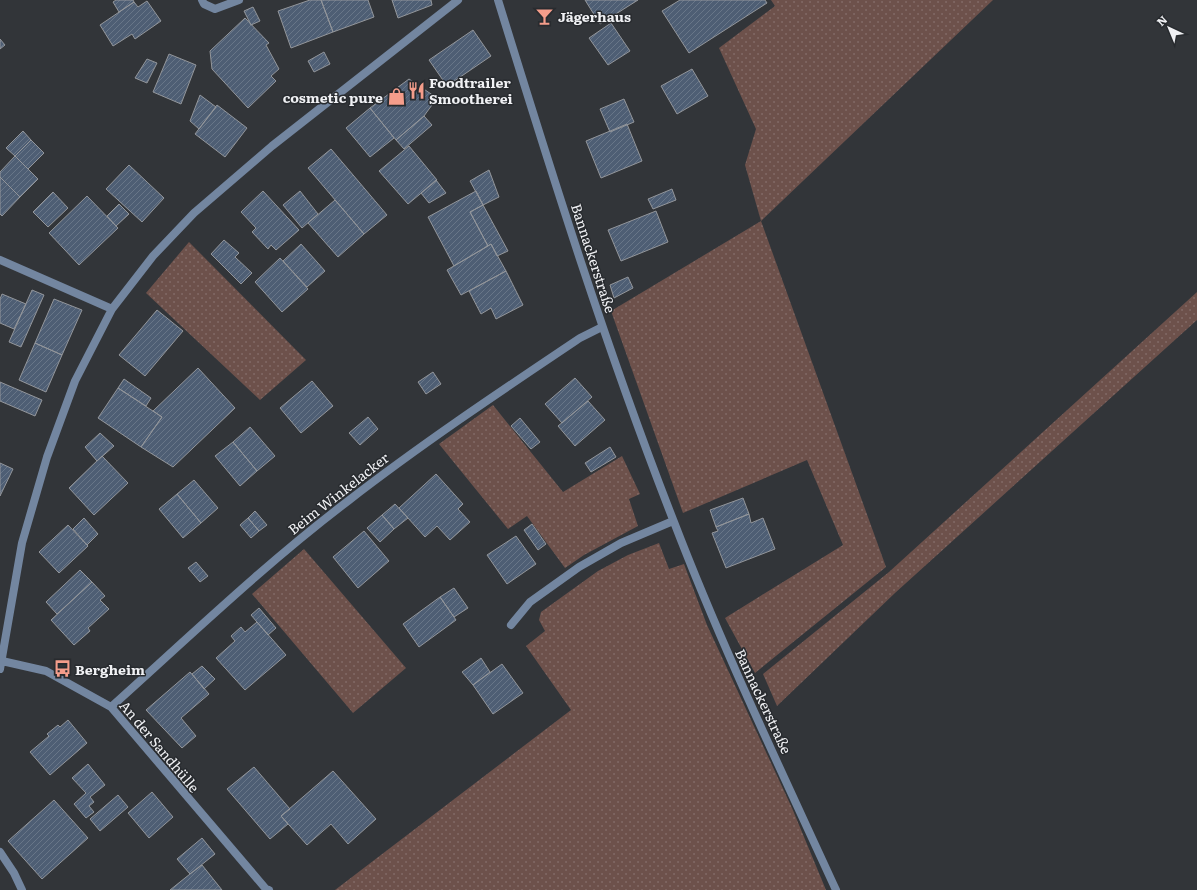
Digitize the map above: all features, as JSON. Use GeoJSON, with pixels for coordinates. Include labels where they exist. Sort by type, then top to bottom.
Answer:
{"type":"FeatureCollection","features":[{"type":"Feature","properties":{"kind":"street"},"geometry":{"type":"LineString","coordinates":[[203,2],[215,9],[239,0]]}},
{"type":"Feature","properties":{"kind":"street"},"geometry":{"type":"LineString","coordinates":[[1,665],[22,543],[47,457],[78,375],[112,309],[153,256],[194,213],[272,146],[458,0]]}},
{"type":"Feature","properties":{"kind":"street","name":"Bannackerstraße"},"geometry":{"type":"LineString","coordinates":[[498,0],[602,327],[673,521],[715,626],[836,890]]}},
{"type":"Feature","properties":{"kind":"street"},"geometry":{"type":"LineString","coordinates":[[0,260],[112,309]]}},
{"type":"Feature","properties":{"kind":"street","name":"Beim Winkelacker"},"geometry":{"type":"LineString","coordinates":[[111,707],[236,594],[347,501],[438,433],[580,338],[602,327]]}},
{"type":"Feature","properties":{"kind":"street"},"geometry":{"type":"LineString","coordinates":[[511,625],[530,602],[579,567],[621,543],[673,521]]}},
{"type":"Feature","properties":{"kind":"street","name":"An der Sandhülle"},"geometry":{"type":"LineString","coordinates":[[1,665],[46,671],[111,707],[266,889],[269,890]]}},
{"type":"Feature","properties":{"kind":"street"},"geometry":{"type":"LineString","coordinates":[[0,852],[14,873],[22,890]]}},
{"type":"Feature","properties":{"kind":"shaded area"},"geometry":{"type":"Polygon","coordinates":[[[771,0],[993,0],[761,221],[745,165],[756,129],[719,48],[775,6],[771,0]]]}},
{"type":"Feature","properties":{"kind":"shaded area"},"geometry":{"type":"Polygon","coordinates":[[[761,221],[886,567],[755,673],[725,618],[843,545],[807,460],[683,513],[611,311],[761,221]]]}},
{"type":"Feature","properties":{"kind":"shaded area"},"geometry":{"type":"Polygon","coordinates":[[[189,242],[306,360],[260,400],[146,293],[189,242]]]}},
{"type":"Feature","properties":{"kind":"shaded area"},"geometry":{"type":"Polygon","coordinates":[[[1197,292],[1197,320],[895,593],[777,706],[763,674],[889,572],[1197,292]]]}},
{"type":"Feature","properties":{"kind":"shaded area"},"geometry":{"type":"Polygon","coordinates":[[[493,405],[563,492],[622,456],[640,494],[629,499],[638,526],[584,555],[565,568],[527,516],[508,529],[439,444],[493,405]]]}},
{"type":"Feature","properties":{"kind":"shaded area"},"geometry":{"type":"Polygon","coordinates":[[[659,543],[669,569],[684,564],[707,625],[792,808],[826,890],[335,890],[571,710],[526,646],[545,631],[539,620],[541,612],[598,571],[628,555],[659,543]]]}},
{"type":"Feature","properties":{"kind":"shaded area"},"geometry":{"type":"Polygon","coordinates":[[[304,549],[406,668],[353,713],[252,594],[304,549]]]}},
{"type":"Feature","properties":{"kind":"building"},"geometry":{"type":"Polygon","coordinates":[[[116,0],[133,0],[134,2],[119,12],[113,2],[116,0]]]}},
{"type":"Feature","properties":{"kind":"building"},"geometry":{"type":"Polygon","coordinates":[[[310,0],[321,0],[333,32],[291,48],[278,11],[310,0]]]}},
{"type":"Feature","properties":{"kind":"building"},"geometry":{"type":"Polygon","coordinates":[[[321,0],[368,0],[374,17],[333,32],[321,0]]]}},
{"type":"Feature","properties":{"kind":"building"},"geometry":{"type":"Polygon","coordinates":[[[392,0],[431,0],[432,5],[398,18],[392,0]]]}},
{"type":"Feature","properties":{"kind":"building"},"geometry":{"type":"Polygon","coordinates":[[[585,0],[638,0],[600,24],[585,0]]]}},
{"type":"Feature","properties":{"kind":"building"},"geometry":{"type":"Polygon","coordinates":[[[680,0],[765,0],[767,3],[689,53],[662,11],[680,0]]]}},
{"type":"Feature","properties":{"kind":"building"},"geometry":{"type":"Polygon","coordinates":[[[147,1],[161,21],[135,39],[132,34],[113,46],[100,25],[134,2],[138,7],[147,1]]]}},
{"type":"Feature","properties":{"kind":"building"},"geometry":{"type":"Polygon","coordinates":[[[253,7],[260,21],[251,25],[244,11],[253,7]]]}},
{"type":"Feature","properties":{"kind":"building"},"geometry":{"type":"Polygon","coordinates":[[[245,18],[269,43],[266,45],[279,69],[271,76],[276,81],[248,108],[212,69],[210,51],[245,18]]]}},
{"type":"Feature","properties":{"kind":"building"},"geometry":{"type":"Polygon","coordinates":[[[611,23],[630,51],[608,65],[589,38],[611,23]]]}},
{"type":"Feature","properties":{"kind":"building"},"geometry":{"type":"Polygon","coordinates":[[[473,30],[491,56],[447,86],[429,60],[473,30]]]}},
{"type":"Feature","properties":{"kind":"building"},"geometry":{"type":"Polygon","coordinates":[[[0,39],[5,45],[0,49],[0,39]]]}},
{"type":"Feature","properties":{"kind":"building"},"geometry":{"type":"Polygon","coordinates":[[[324,52],[330,64],[314,72],[308,61],[324,52]]]}},
{"type":"Feature","properties":{"kind":"building"},"geometry":{"type":"Polygon","coordinates":[[[169,54],[196,65],[181,104],[153,92],[169,54]]]}},
{"type":"Feature","properties":{"kind":"building"},"geometry":{"type":"Polygon","coordinates":[[[147,59],[157,63],[147,83],[135,78],[147,59]]]}},
{"type":"Feature","properties":{"kind":"building"},"geometry":{"type":"Polygon","coordinates":[[[692,69],[708,96],[677,114],[661,86],[692,69]]]}},
{"type":"Feature","properties":{"kind":"building"},"geometry":{"type":"Polygon","coordinates":[[[409,79],[437,98],[424,116],[396,140],[370,108],[409,79]]]}},
{"type":"Feature","properties":{"kind":"building"},"geometry":{"type":"Polygon","coordinates":[[[200,95],[216,107],[199,129],[190,121],[200,95]]]}},
{"type":"Feature","properties":{"kind":"building"},"geometry":{"type":"Polygon","coordinates":[[[624,99],[634,122],[610,132],[600,109],[624,99]]]}},
{"type":"Feature","properties":{"kind":"building"},"geometry":{"type":"Polygon","coordinates":[[[217,105],[247,128],[225,157],[195,134],[217,105]]]}},
{"type":"Feature","properties":{"kind":"building"},"geometry":{"type":"Polygon","coordinates":[[[370,108],[394,138],[370,157],[346,128],[370,108]]]}},
{"type":"Feature","properties":{"kind":"building"},"geometry":{"type":"Polygon","coordinates":[[[424,116],[432,125],[404,149],[396,140],[424,116]]]}},
{"type":"Feature","properties":{"kind":"building"},"geometry":{"type":"Polygon","coordinates":[[[627,124],[642,161],[601,178],[586,141],[627,124]]]}},
{"type":"Feature","properties":{"kind":"building"},"geometry":{"type":"Polygon","coordinates":[[[23,131],[31,140],[15,156],[6,148],[23,131]]]}},
{"type":"Feature","properties":{"kind":"building"},"geometry":{"type":"Polygon","coordinates":[[[31,140],[44,153],[28,169],[15,156],[31,140]]]}},
{"type":"Feature","properties":{"kind":"building"},"geometry":{"type":"Polygon","coordinates":[[[409,146],[437,180],[408,204],[379,171],[409,146]]]}},
{"type":"Feature","properties":{"kind":"building"},"geometry":{"type":"Polygon","coordinates":[[[331,149],[387,215],[364,234],[308,168],[331,149]]]}},
{"type":"Feature","properties":{"kind":"building"},"geometry":{"type":"Polygon","coordinates":[[[15,156],[38,179],[20,197],[0,177],[0,172],[15,156]]]}},
{"type":"Feature","properties":{"kind":"building"},"geometry":{"type":"Polygon","coordinates":[[[129,165],[164,198],[142,222],[106,189],[129,165]]]}},
{"type":"Feature","properties":{"kind":"building"},"geometry":{"type":"Polygon","coordinates":[[[489,170],[499,197],[483,205],[470,181],[489,170]]]}},
{"type":"Feature","properties":{"kind":"building"},"geometry":{"type":"Polygon","coordinates":[[[0,177],[20,197],[2,216],[0,214],[0,177]]]}},
{"type":"Feature","properties":{"kind":"building"},"geometry":{"type":"Polygon","coordinates":[[[436,180],[446,193],[429,203],[421,193],[436,180]]]}},
{"type":"Feature","properties":{"kind":"building"},"geometry":{"type":"Polygon","coordinates":[[[672,189],[676,200],[653,209],[648,199],[672,189]]]}},
{"type":"Feature","properties":{"kind":"building"},"geometry":{"type":"Polygon","coordinates":[[[263,191],[299,230],[276,250],[271,245],[268,249],[252,232],[256,228],[241,212],[263,191]]]}},
{"type":"Feature","properties":{"kind":"building"},"geometry":{"type":"Polygon","coordinates":[[[300,191],[318,214],[302,228],[283,205],[300,191]]]}},
{"type":"Feature","properties":{"kind":"building"},"geometry":{"type":"Polygon","coordinates":[[[476,191],[483,205],[470,212],[488,246],[454,266],[428,217],[476,191]]]}},
{"type":"Feature","properties":{"kind":"building"},"geometry":{"type":"Polygon","coordinates":[[[53,192],[68,208],[48,227],[33,212],[53,192]]]}},
{"type":"Feature","properties":{"kind":"building"},"geometry":{"type":"Polygon","coordinates":[[[87,196],[118,228],[79,265],[49,233],[87,196]]]}},
{"type":"Feature","properties":{"kind":"building"},"geometry":{"type":"Polygon","coordinates":[[[335,200],[364,234],[338,257],[308,223],[335,200]]]}},
{"type":"Feature","properties":{"kind":"building"},"geometry":{"type":"Polygon","coordinates":[[[119,204],[129,214],[116,226],[107,216],[119,204]]]}},
{"type":"Feature","properties":{"kind":"building"},"geometry":{"type":"Polygon","coordinates":[[[483,205],[508,251],[497,256],[491,244],[488,246],[470,212],[483,205]]]}},
{"type":"Feature","properties":{"kind":"building"},"geometry":{"type":"Polygon","coordinates":[[[656,211],[668,242],[621,261],[608,230],[656,211]]]}},
{"type":"Feature","properties":{"kind":"building"},"geometry":{"type":"Polygon","coordinates":[[[224,240],[239,253],[235,257],[252,273],[241,284],[211,254],[224,240]]]}},
{"type":"Feature","properties":{"kind":"building"},"geometry":{"type":"Polygon","coordinates":[[[301,244],[325,271],[307,287],[283,261],[301,244]]]}},
{"type":"Feature","properties":{"kind":"building"},"geometry":{"type":"Polygon","coordinates":[[[491,244],[506,271],[461,295],[447,270],[491,244]]]}},
{"type":"Feature","properties":{"kind":"building"},"geometry":{"type":"Polygon","coordinates":[[[280,258],[308,289],[282,312],[255,282],[280,258]]]}},
{"type":"Feature","properties":{"kind":"building"},"geometry":{"type":"Polygon","coordinates":[[[506,271],[523,305],[496,319],[491,308],[481,314],[469,291],[506,271]]]}},
{"type":"Feature","properties":{"kind":"building"},"geometry":{"type":"Polygon","coordinates":[[[628,277],[633,288],[614,298],[610,285],[628,277]]]}},
{"type":"Feature","properties":{"kind":"building"},"geometry":{"type":"Polygon","coordinates":[[[32,290],[44,295],[21,347],[9,342],[32,290]]]}},
{"type":"Feature","properties":{"kind":"building"},"geometry":{"type":"Polygon","coordinates":[[[2,294],[26,304],[14,329],[0,323],[0,299],[2,294]]]}},
{"type":"Feature","properties":{"kind":"building"},"geometry":{"type":"Polygon","coordinates":[[[54,299],[82,310],[62,355],[35,343],[54,299]]]}},
{"type":"Feature","properties":{"kind":"building"},"geometry":{"type":"Polygon","coordinates":[[[157,310],[183,331],[145,376],[119,355],[157,310]]]}},
{"type":"Feature","properties":{"kind":"building"},"geometry":{"type":"Polygon","coordinates":[[[35,343],[62,355],[46,392],[19,380],[35,343]]]}},
{"type":"Feature","properties":{"kind":"building"},"geometry":{"type":"Polygon","coordinates":[[[198,368],[235,408],[173,467],[141,447],[162,417],[153,411],[198,368]]]}},
{"type":"Feature","properties":{"kind":"building"},"geometry":{"type":"Polygon","coordinates":[[[433,372],[441,384],[426,394],[418,382],[433,372]]]}},
{"type":"Feature","properties":{"kind":"building"},"geometry":{"type":"Polygon","coordinates":[[[575,378],[592,397],[562,423],[545,404],[575,378]]]}},
{"type":"Feature","properties":{"kind":"building"},"geometry":{"type":"Polygon","coordinates":[[[124,379],[151,398],[146,406],[118,388],[124,379]]]}},
{"type":"Feature","properties":{"kind":"building"},"geometry":{"type":"Polygon","coordinates":[[[312,381],[333,406],[301,433],[280,408],[312,381]]]}},
{"type":"Feature","properties":{"kind":"building"},"geometry":{"type":"Polygon","coordinates":[[[0,382],[42,400],[35,416],[0,401],[0,382]]]}},
{"type":"Feature","properties":{"kind":"building"},"geometry":{"type":"Polygon","coordinates":[[[118,388],[162,417],[141,447],[98,418],[118,388]]]}},
{"type":"Feature","properties":{"kind":"building"},"geometry":{"type":"Polygon","coordinates":[[[588,401],[605,420],[575,446],[558,426],[588,401]]]}},
{"type":"Feature","properties":{"kind":"building"},"geometry":{"type":"Polygon","coordinates":[[[368,417],[378,429],[360,445],[349,433],[368,417]]]}},
{"type":"Feature","properties":{"kind":"building"},"geometry":{"type":"Polygon","coordinates":[[[520,418],[540,442],[531,449],[511,426],[520,418]]]}},
{"type":"Feature","properties":{"kind":"building"},"geometry":{"type":"Polygon","coordinates":[[[250,427],[275,456],[257,471],[233,442],[250,427]]]}},
{"type":"Feature","properties":{"kind":"building"},"geometry":{"type":"Polygon","coordinates":[[[100,433],[114,446],[97,461],[85,447],[100,433]]]}},
{"type":"Feature","properties":{"kind":"building"},"geometry":{"type":"Polygon","coordinates":[[[233,442],[257,471],[240,486],[215,456],[233,442]]]}},
{"type":"Feature","properties":{"kind":"building"},"geometry":{"type":"Polygon","coordinates":[[[610,447],[616,457],[591,472],[585,463],[610,447]]]}},
{"type":"Feature","properties":{"kind":"building"},"geometry":{"type":"Polygon","coordinates":[[[102,456],[128,483],[94,515],[69,488],[102,456]]]}},
{"type":"Feature","properties":{"kind":"building"},"geometry":{"type":"Polygon","coordinates":[[[0,463],[13,469],[0,496],[0,463]]]}},
{"type":"Feature","properties":{"kind":"building"},"geometry":{"type":"Polygon","coordinates":[[[436,474],[463,504],[458,509],[470,522],[450,540],[437,526],[425,537],[399,508],[436,474]]]}},
{"type":"Feature","properties":{"kind":"building"},"geometry":{"type":"Polygon","coordinates":[[[194,480],[218,508],[201,523],[177,494],[194,480]]]}},
{"type":"Feature","properties":{"kind":"building"},"geometry":{"type":"Polygon","coordinates":[[[177,494],[201,523],[183,538],[159,509],[177,494]]]}},
{"type":"Feature","properties":{"kind":"building"},"geometry":{"type":"Polygon","coordinates":[[[743,498],[749,514],[716,527],[710,510],[743,498]]]}},
{"type":"Feature","properties":{"kind":"building"},"geometry":{"type":"Polygon","coordinates":[[[395,504],[408,518],[394,529],[382,515],[395,504]]]}},
{"type":"Feature","properties":{"kind":"building"},"geometry":{"type":"Polygon","coordinates":[[[255,511],[267,525],[259,531],[248,518],[255,511]]]}},
{"type":"Feature","properties":{"kind":"building"},"geometry":{"type":"Polygon","coordinates":[[[749,514],[751,523],[763,518],[775,549],[726,568],[712,533],[718,531],[716,527],[749,514]]]}},
{"type":"Feature","properties":{"kind":"building"},"geometry":{"type":"Polygon","coordinates":[[[382,515],[394,529],[380,542],[367,528],[382,515]]]}},
{"type":"Feature","properties":{"kind":"building"},"geometry":{"type":"Polygon","coordinates":[[[84,518],[98,534],[87,545],[73,529],[84,518]]]}},
{"type":"Feature","properties":{"kind":"building"},"geometry":{"type":"Polygon","coordinates":[[[248,518],[259,531],[251,538],[240,525],[248,518]]]}},
{"type":"Feature","properties":{"kind":"building"},"geometry":{"type":"Polygon","coordinates":[[[532,524],[546,544],[538,550],[524,530],[532,524]]]}},
{"type":"Feature","properties":{"kind":"building"},"geometry":{"type":"Polygon","coordinates":[[[68,525],[88,546],[59,573],[39,552],[68,525]]]}},
{"type":"Feature","properties":{"kind":"building"},"geometry":{"type":"Polygon","coordinates":[[[364,531],[389,561],[358,588],[333,557],[364,531]]]}},
{"type":"Feature","properties":{"kind":"building"},"geometry":{"type":"Polygon","coordinates":[[[516,536],[536,564],[507,584],[487,555],[516,536]]]}},
{"type":"Feature","properties":{"kind":"building"},"geometry":{"type":"Polygon","coordinates":[[[196,562],[208,576],[200,582],[188,568],[196,562]]]}},
{"type":"Feature","properties":{"kind":"building"},"geometry":{"type":"Polygon","coordinates":[[[80,570],[92,582],[57,614],[46,602],[80,570]]]}},
{"type":"Feature","properties":{"kind":"building"},"geometry":{"type":"Polygon","coordinates":[[[92,582],[105,596],[100,600],[109,609],[88,628],[90,631],[74,645],[51,620],[92,582]]]}},
{"type":"Feature","properties":{"kind":"building"},"geometry":{"type":"Polygon","coordinates":[[[454,588],[468,608],[454,617],[440,597],[454,588]]]}},
{"type":"Feature","properties":{"kind":"building"},"geometry":{"type":"Polygon","coordinates":[[[440,597],[456,620],[419,647],[403,624],[440,597]]]}},
{"type":"Feature","properties":{"kind":"building"},"geometry":{"type":"Polygon","coordinates":[[[259,608],[276,628],[268,635],[251,615],[259,608]]]}},
{"type":"Feature","properties":{"kind":"building"},"geometry":{"type":"Polygon","coordinates":[[[257,622],[286,655],[245,690],[216,658],[235,641],[231,636],[241,627],[245,632],[257,622]]]}},
{"type":"Feature","properties":{"kind":"building"},"geometry":{"type":"Polygon","coordinates":[[[481,658],[490,672],[473,685],[462,672],[481,658]]]}},
{"type":"Feature","properties":{"kind":"building"},"geometry":{"type":"Polygon","coordinates":[[[502,664],[523,693],[493,714],[473,685],[502,664]]]}},
{"type":"Feature","properties":{"kind":"building"},"geometry":{"type":"Polygon","coordinates":[[[202,666],[215,679],[204,689],[192,674],[202,666]]]}},
{"type":"Feature","properties":{"kind":"building"},"geometry":{"type":"Polygon","coordinates":[[[190,672],[209,694],[181,718],[196,736],[182,748],[146,710],[190,672]]]}},
{"type":"Feature","properties":{"kind":"building"},"geometry":{"type":"Polygon","coordinates":[[[68,720],[87,743],[50,775],[30,752],[49,736],[47,734],[58,725],[60,727],[68,720]]]}},
{"type":"Feature","properties":{"kind":"building"},"geometry":{"type":"Polygon","coordinates":[[[88,764],[105,785],[90,797],[94,802],[89,806],[94,812],[86,818],[74,804],[86,793],[72,778],[88,764]]]}},
{"type":"Feature","properties":{"kind":"building"},"geometry":{"type":"Polygon","coordinates":[[[254,767],[290,809],[281,816],[288,824],[270,839],[227,789],[254,767]]]}},
{"type":"Feature","properties":{"kind":"building"},"geometry":{"type":"Polygon","coordinates":[[[333,771],[376,819],[348,844],[331,824],[307,845],[281,816],[333,771]]]}},
{"type":"Feature","properties":{"kind":"building"},"geometry":{"type":"Polygon","coordinates":[[[152,792],[173,817],[149,838],[128,813],[152,792]]]}},
{"type":"Feature","properties":{"kind":"building"},"geometry":{"type":"Polygon","coordinates":[[[118,795],[128,807],[100,831],[90,819],[118,795]]]}},
{"type":"Feature","properties":{"kind":"building"},"geometry":{"type":"Polygon","coordinates":[[[54,800],[88,838],[42,879],[8,841],[54,800]]]}},
{"type":"Feature","properties":{"kind":"building"},"geometry":{"type":"Polygon","coordinates":[[[202,838],[215,854],[190,874],[177,859],[202,838]]]}},
{"type":"Feature","properties":{"kind":"building"},"geometry":{"type":"Polygon","coordinates":[[[202,865],[222,890],[170,890],[190,874],[202,865]]]}},
{"type":"Feature","properties":{"kind":"place","name":"Jägerhaus"},"geometry":{"type":"Point","coordinates":[545,16]}},
{"type":"Feature","properties":{"kind":"place","name":"Foodtrailer Smootherei"},"geometry":{"type":"Point","coordinates":[416,90]}},
{"type":"Feature","properties":{"kind":"place","name":"cosmetic pure"},"geometry":{"type":"Point","coordinates":[396,97]}},
{"type":"Feature","properties":{"kind":"place","name":"Bergheim"},"geometry":{"type":"Point","coordinates":[62,669]}}]}
